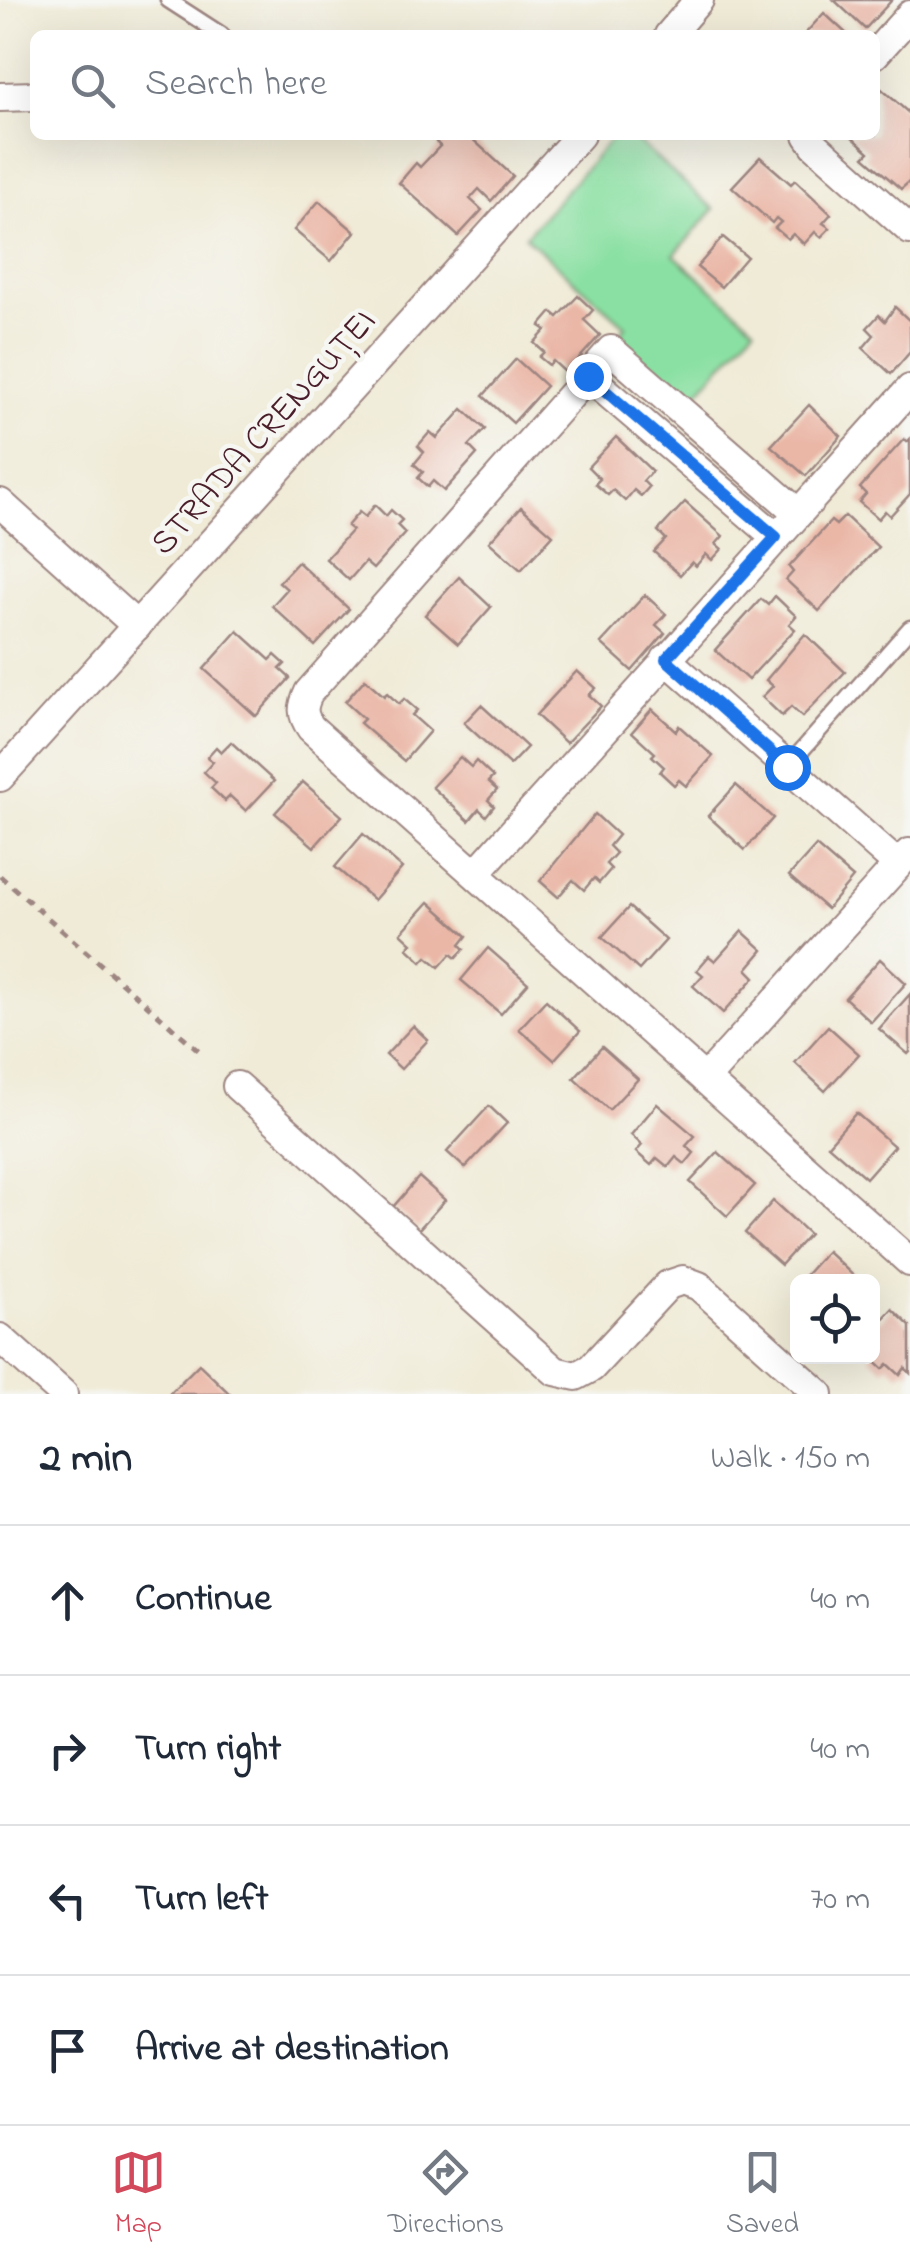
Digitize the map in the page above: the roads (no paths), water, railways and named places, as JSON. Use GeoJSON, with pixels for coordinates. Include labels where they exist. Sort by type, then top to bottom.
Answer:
{"type":"FeatureCollection","features":[{"type":"Feature","properties":{"kind":"street"},"geometry":{"type":"LineString","coordinates":[[673,30],[699,0]]}},
{"type":"Feature","properties":{"kind":"street"},"geometry":{"type":"LineString","coordinates":[[880,49],[910,16]]}},
{"type":"Feature","properties":{"kind":"street"},"geometry":{"type":"LineString","coordinates":[[0,97],[30,96]]}},
{"type":"Feature","properties":{"kind":"street","name":"STRADA CRENGUȚEI"},"geometry":{"type":"LineString","coordinates":[[0,777],[575,140]]}},
{"type":"Feature","properties":{"kind":"street"},"geometry":{"type":"LineString","coordinates":[[812,140],[910,230]]}},
{"type":"Feature","properties":{"kind":"street"},"geometry":{"type":"LineString","coordinates":[[798,513],[611,350],[310,692],[302,708],[311,728],[910,1262]]}},
{"type":"Feature","properties":{"kind":"street"},"geometry":{"type":"LineString","coordinates":[[588,376],[776,537]]}},
{"type":"Feature","properties":{"kind":"street"},"geometry":{"type":"LineString","coordinates":[[476,873],[910,390]]}},
{"type":"Feature","properties":{"kind":"street"},"geometry":{"type":"LineString","coordinates":[[0,503],[137,626]]}},
{"type":"Feature","properties":{"kind":"street"},"geometry":{"type":"LineString","coordinates":[[666,659],[787,767],[904,858],[706,1079]]}},
{"type":"Feature","properties":{"kind":"street"},"geometry":{"type":"LineString","coordinates":[[237,1086],[555,1371],[576,1376],[591,1368],[668,1285],[683,1280],[699,1286],[820,1394]]}},
{"type":"Feature","properties":{"kind":"street"},"geometry":{"type":"LineString","coordinates":[[0,1338],[64,1394]]}},
{"type":"Feature","properties":{"kind":"lane"},"geometry":{"type":"LineString","coordinates":[[168,0],[214,30]]}},
{"type":"Feature","properties":{"kind":"lane"},"geometry":{"type":"LineString","coordinates":[[787,767],[910,628]]}}]}
